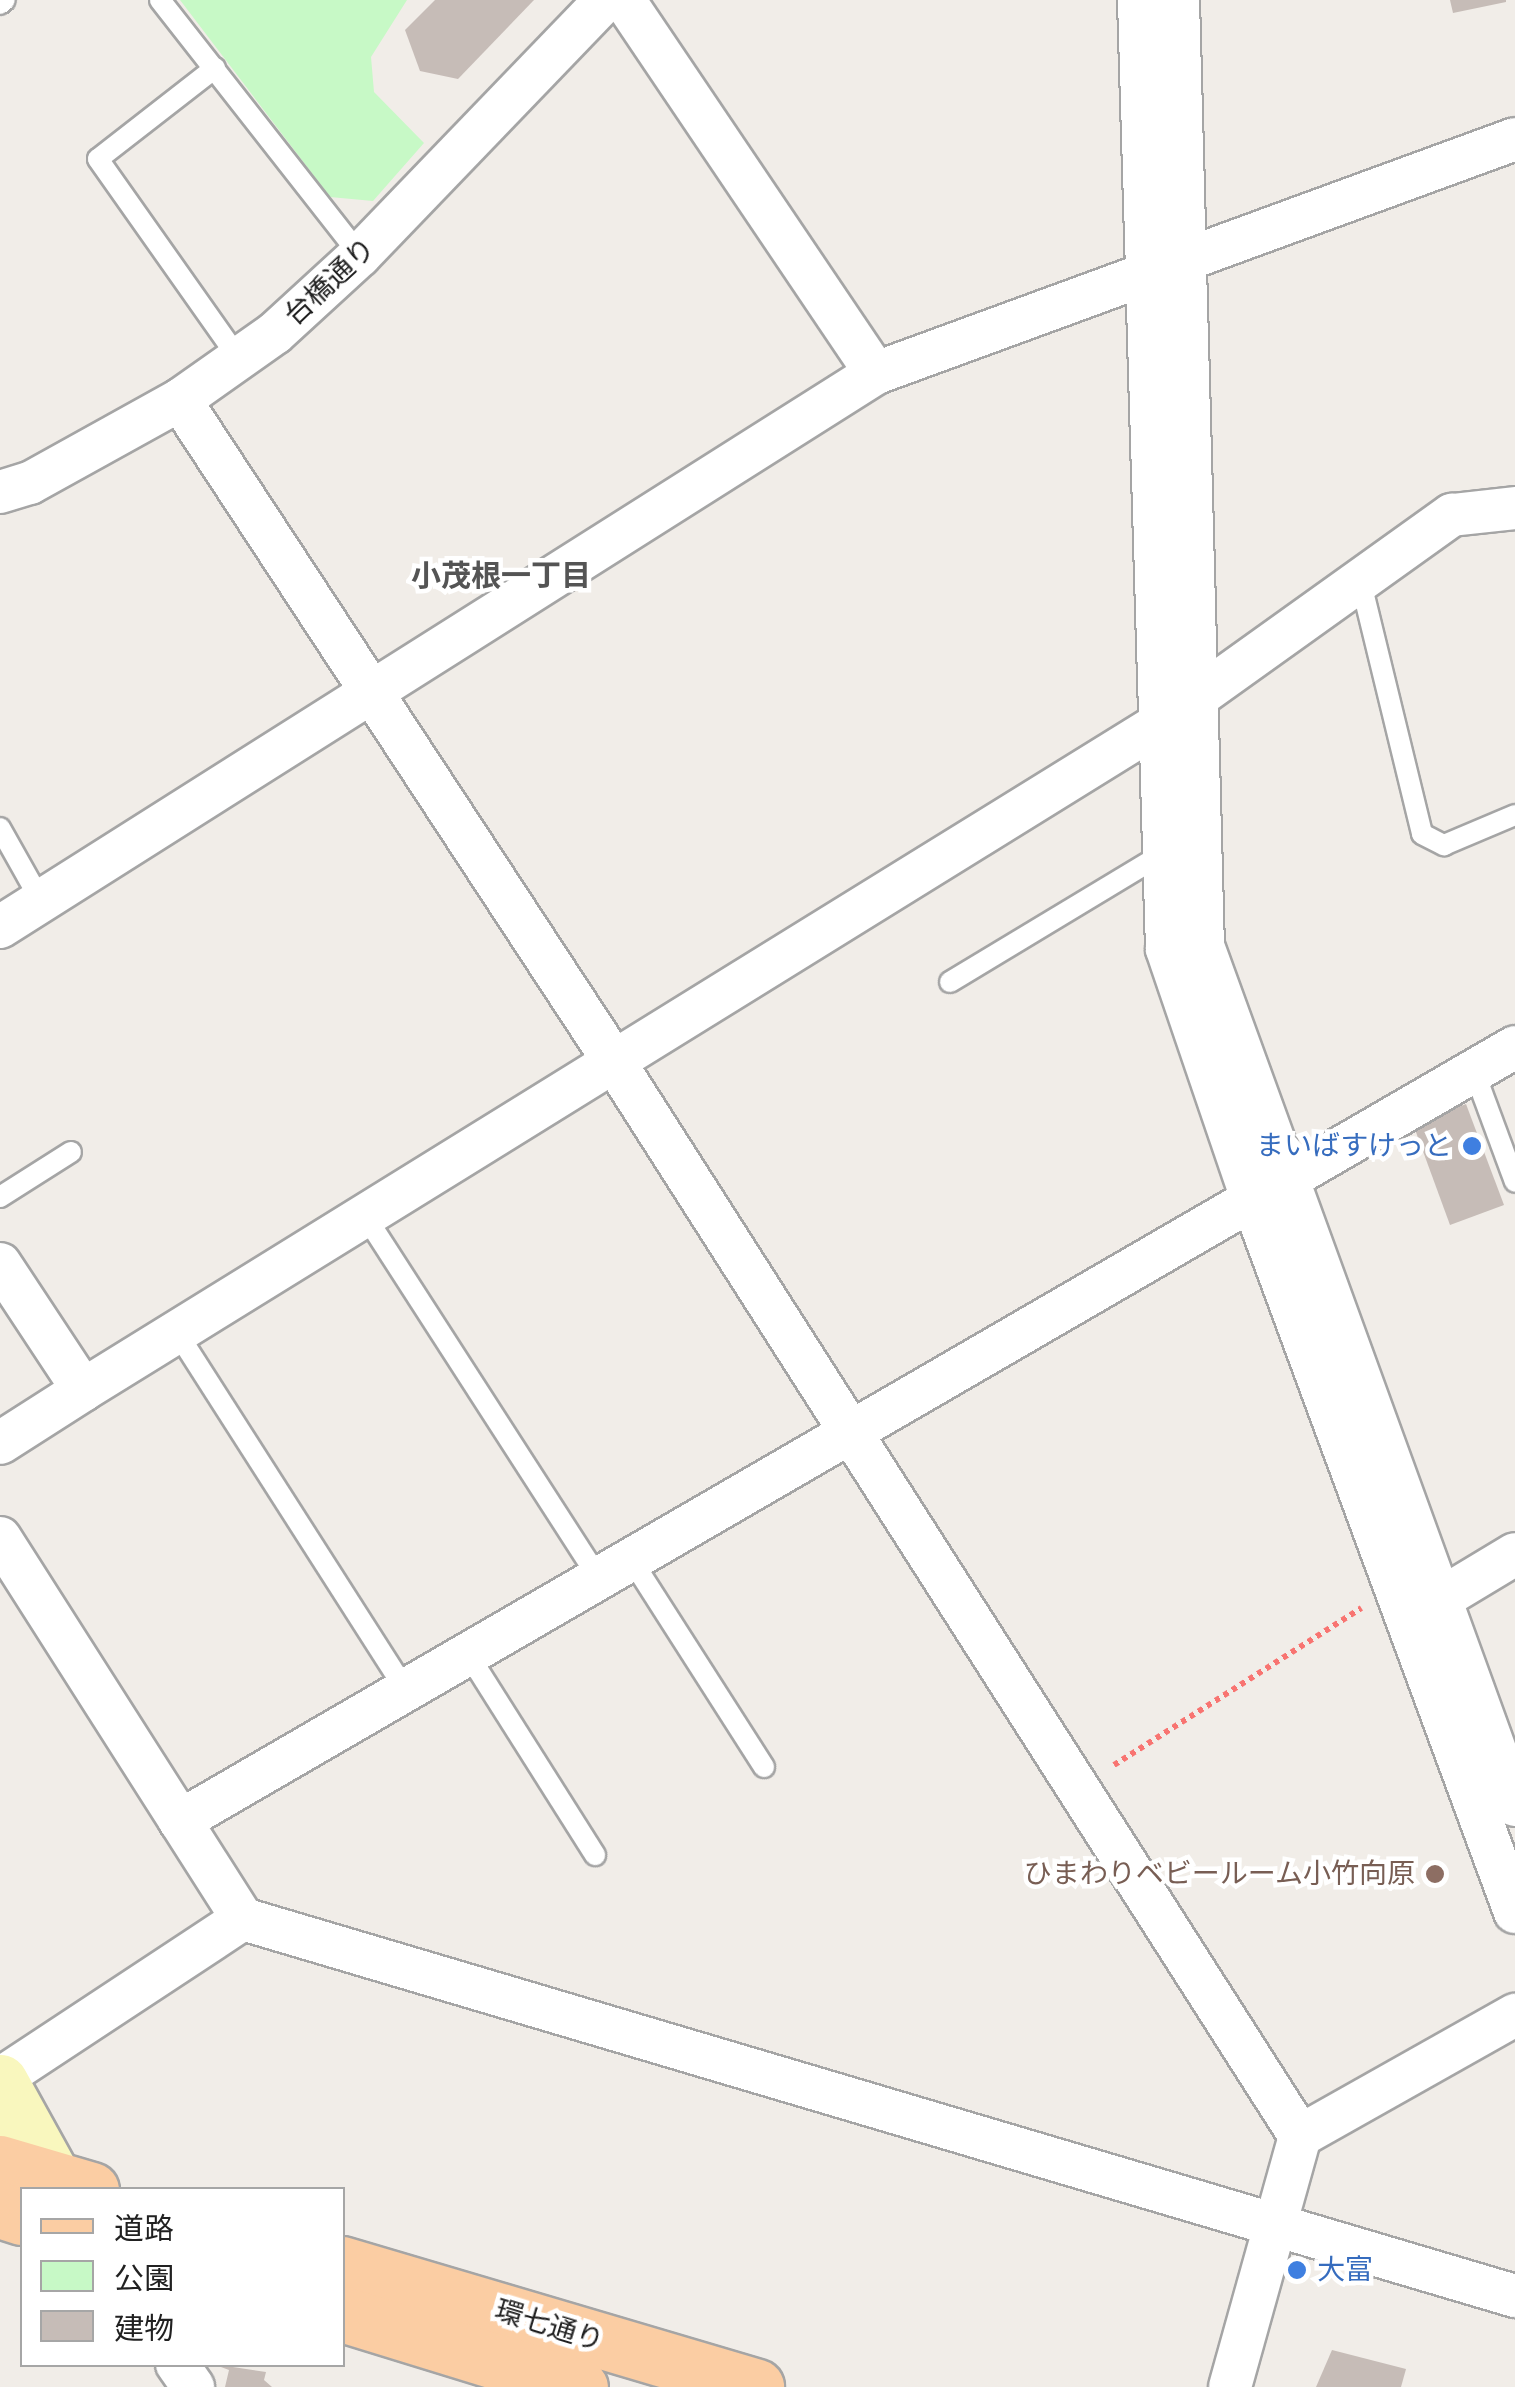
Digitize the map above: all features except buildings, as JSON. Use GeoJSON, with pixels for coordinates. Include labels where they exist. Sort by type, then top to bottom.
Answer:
{"type":"FeatureCollection","features":[{"type":"Feature","properties":{"kind":"main road"},"geometry":{"type":"LineString","coordinates":[[0,2163],[45,2187]]}},
{"type":"Feature","properties":{"kind":"main road","name":"環七通り"},"geometry":{"type":"LineString","coordinates":[[345,2265],[756,2387]]}},
{"type":"Feature","properties":{"kind":"main road","name":"環七通り"},"geometry":{"type":"LineString","coordinates":[[345,2315],[580,2387]]}},
{"type":"Feature","properties":{"kind":"street","name":"台橋通り"},"geometry":{"type":"LineString","coordinates":[[0,492],[30,482],[180,400],[239,360],[360,256],[605,0]]}},
{"type":"Feature","properties":{"kind":"street"},"geometry":{"type":"LineString","coordinates":[[624,0],[876,373]]}},
{"type":"Feature","properties":{"kind":"street"},"geometry":{"type":"LineString","coordinates":[[1138,0],[1168,265],[1194,696],[1203,946],[1268,1190]]}},
{"type":"Feature","properties":{"kind":"street"},"geometry":{"type":"LineString","coordinates":[[1178,0],[1168,265],[1161,723],[1167,949],[1268,1190],[1414,1602],[1515,1912]]}},
{"type":"Feature","properties":{"kind":"street"},"geometry":{"type":"LineString","coordinates":[[0,927],[876,373],[1515,139]]}},
{"type":"Feature","properties":{"kind":"street"},"geometry":{"type":"LineString","coordinates":[[180,400],[375,691],[1300,2136]]}},
{"type":"Feature","properties":{"kind":"street"},"geometry":{"type":"LineString","coordinates":[[0,1444],[364,1214],[1161,723],[1452,515],[1515,508]]}},
{"type":"Feature","properties":{"kind":"street"},"geometry":{"type":"LineString","coordinates":[[180,1821],[1515,1047]]}},
{"type":"Feature","properties":{"kind":"street"},"geometry":{"type":"LineString","coordinates":[[0,1264],[83,1390]]}},
{"type":"Feature","properties":{"kind":"street"},"geometry":{"type":"LineString","coordinates":[[0,1538],[243,1919],[1515,2296]]}},
{"type":"Feature","properties":{"kind":"street"},"geometry":{"type":"LineString","coordinates":[[1414,1602],[1515,1554]]}},
{"type":"Feature","properties":{"kind":"street"},"geometry":{"type":"LineString","coordinates":[[1414,1602],[1515,1805]]}},
{"type":"Feature","properties":{"kind":"street"},"geometry":{"type":"LineString","coordinates":[[53,2187],[0,2080],[243,1919]]}},
{"type":"Feature","properties":{"kind":"street"},"geometry":{"type":"LineString","coordinates":[[1230,2387],[1300,2136],[1515,2015]]}},
{"type":"Feature","properties":{"kind":"lane"},"geometry":{"type":"LineString","coordinates":[[160,0],[360,256]]}},
{"type":"Feature","properties":{"kind":"lane"},"geometry":{"type":"LineString","coordinates":[[216,68],[98,159],[239,360]]}},
{"type":"Feature","properties":{"kind":"lane"},"geometry":{"type":"LineString","coordinates":[[1360,579],[1422,834],[1444,845],[1515,815]]}},
{"type":"Feature","properties":{"kind":"lane"},"geometry":{"type":"LineString","coordinates":[[0,828],[41,902]]}},
{"type":"Feature","properties":{"kind":"lane"},"geometry":{"type":"LineString","coordinates":[[950,982],[1164,853]]}},
{"type":"Feature","properties":{"kind":"lane"},"geometry":{"type":"LineString","coordinates":[[1474,1070],[1515,1182]]}},
{"type":"Feature","properties":{"kind":"lane"},"geometry":{"type":"LineString","coordinates":[[0,1197],[71,1152]]}},
{"type":"Feature","properties":{"kind":"lane"},"geometry":{"type":"LineString","coordinates":[[364,1214],[615,1568],[764,1767]]}},
{"type":"Feature","properties":{"kind":"lane"},"geometry":{"type":"LineString","coordinates":[[178,1334],[406,1691]]}},
{"type":"Feature","properties":{"kind":"lane"},"geometry":{"type":"LineString","coordinates":[[468,1654],[596,1855]]}},
{"type":"Feature","properties":{"kind":"path"},"geometry":{"type":"LineString","coordinates":[[1079,1788],[1414,1602]]}},
{"type":"Feature","properties":{"kind":"green space"},"geometry":{"type":"Polygon","coordinates":[[[180,0],[407,0],[371,57],[374,92],[424,143],[373,201],[330,197],[180,0]]]}},
{"type":"Feature","properties":{"kind":"place","name":"まいばすけっと"},"geometry":{"type":"Point","coordinates":[1472,1146]}},
{"type":"Feature","properties":{"kind":"place","name":"ひまわりベビールーム小竹向原"},"geometry":{"type":"Point","coordinates":[1435,1874]}},
{"type":"Feature","properties":{"kind":"place","name":"大富"},"geometry":{"type":"Point","coordinates":[1297,2270]}},
{"type":"Feature","properties":{"kind":"district","name":"小茂根一丁目"},"geometry":{"type":"Point","coordinates":[501,576]}}]}
